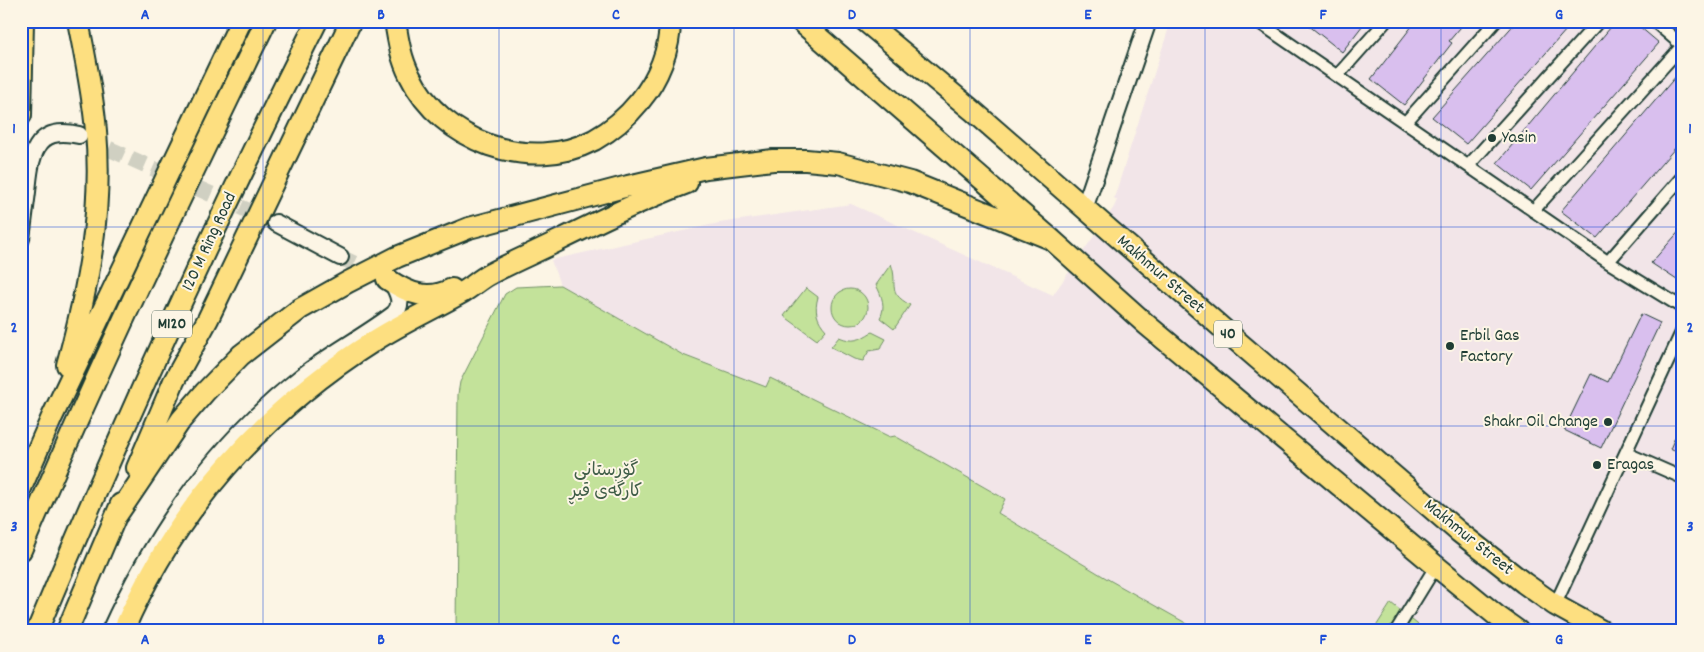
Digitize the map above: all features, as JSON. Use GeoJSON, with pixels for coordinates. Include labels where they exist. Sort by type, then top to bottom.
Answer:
{"type":"FeatureCollection","features":[{"type":"Feature","properties":{"kind":"highway"},"geometry":{"type":"LineString","coordinates":[[21,115],[23,21]]}},
{"type":"Feature","properties":{"kind":"highway"},"geometry":{"type":"LineString","coordinates":[[52,417],[79,321],[94,243],[97,174],[96,130],[78,21]]}},
{"type":"Feature","properties":{"kind":"highway"},"geometry":{"type":"LineString","coordinates":[[21,488],[52,417],[241,21]]}},
{"type":"Feature","properties":{"kind":"highway","name":"M120"},"geometry":{"type":"LineString","coordinates":[[21,550],[101,368],[266,21]]}},
{"type":"Feature","properties":{"kind":"highway","name":"120 M Ring Road"},"geometry":{"type":"LineString","coordinates":[[37,631],[72,546],[148,375],[317,21]]}},
{"type":"Feature","properties":{"kind":"highway"},"geometry":{"type":"LineString","coordinates":[[67,631],[174,381],[208,319],[352,21]]}},
{"type":"Feature","properties":{"kind":"highway"},"geometry":{"type":"LineString","coordinates":[[395,21],[399,45],[410,77],[419,92],[442,118],[470,137],[486,144],[502,149],[536,153],[570,149],[593,140],[611,129],[631,112],[658,74],[666,51],[670,21]]}},
{"type":"Feature","properties":{"kind":"highway","name":"40"},"geometry":{"type":"LineString","coordinates":[[800,21],[1147,325],[1436,566],[1518,631]]}},
{"type":"Feature","properties":{"kind":"highway","name":"Makhmur Street"},"geometry":{"type":"LineString","coordinates":[[865,21],[972,110],[1459,532],[1555,605],[1602,631]]}},
{"type":"Feature","properties":{"kind":"highway"},"geometry":{"type":"LineString","coordinates":[[117,515],[181,420],[205,392],[235,361],[300,310],[348,282],[432,241],[512,215],[696,170],[753,162],[806,160],[838,163],[910,182],[1051,239]]}},
{"type":"Feature","properties":{"kind":"highway"},"geometry":{"type":"LineString","coordinates":[[389,281],[421,295],[442,294],[462,284],[488,275],[662,192],[705,176],[753,162]]}},
{"type":"Feature","properties":{"kind":"highway"},"geometry":{"type":"LineString","coordinates":[[123,631],[146,580],[166,547],[193,508],[248,442],[263,427],[295,398],[336,366],[374,341],[465,291],[488,275]]}},
{"type":"Feature","properties":{"kind":"street"},"geometry":{"type":"LineString","coordinates":[[1084,209],[1148,21]]}},
{"type":"Feature","properties":{"kind":"street"},"geometry":{"type":"LineString","coordinates":[[1337,76],[1386,21]]}},
{"type":"Feature","properties":{"kind":"street"},"geometry":{"type":"LineString","coordinates":[[1405,123],[1496,21]]}},
{"type":"Feature","properties":{"kind":"street"},"geometry":{"type":"LineString","coordinates":[[1468,166],[1599,21]]}},
{"type":"Feature","properties":{"kind":"street"},"geometry":{"type":"LineString","coordinates":[[1533,211],[1683,46],[1654,21]]}},
{"type":"Feature","properties":{"kind":"street"},"geometry":{"type":"LineString","coordinates":[[1265,23],[1337,76],[1533,211],[1608,262],[1683,308]]}},
{"type":"Feature","properties":{"kind":"street"},"geometry":{"type":"LineString","coordinates":[[21,239],[33,152],[43,139],[50,135],[68,132],[79,135]]}},
{"type":"Feature","properties":{"kind":"street"},"geometry":{"type":"LineString","coordinates":[[1608,262],[1683,176]]}},
{"type":"Feature","properties":{"kind":"street"},"geometry":{"type":"LineString","coordinates":[[276,223],[340,257]]}},
{"type":"Feature","properties":{"kind":"street"},"geometry":{"type":"LineString","coordinates":[[110,631],[134,580],[154,545],[183,502],[230,444],[257,416],[300,378],[332,354],[394,314],[399,308],[400,300],[389,281]]}},
{"type":"Feature","properties":{"kind":"street"},"geometry":{"type":"LineString","coordinates":[[1555,605],[1683,329]]}},
{"type":"Feature","properties":{"kind":"street"},"geometry":{"type":"LineString","coordinates":[[1626,453],[1683,478]]}},
{"type":"Feature","properties":{"kind":"street"},"geometry":{"type":"LineString","coordinates":[[1396,631],[1436,566]]}},
{"type":"Feature","properties":{"kind":"shaded area"},"geometry":{"type":"Polygon","coordinates":[[[1171,21],[1683,21],[1683,631],[1420,631],[1422,628],[1391,604],[1373,631],[1200,631],[1111,581],[997,512],[1005,499],[895,436],[890,437],[770,378],[766,387],[683,355],[560,285],[551,260],[719,223],[851,204],[1053,295],[1114,207],[1117,200],[1114,198],[1171,21]]]}},
{"type":"Feature","properties":{"kind":"green space"},"geometry":{"type":"Polygon","coordinates":[[[891,264],[895,291],[902,300],[910,305],[894,329],[880,318],[883,310],[880,293],[876,285],[891,264]]]}},
{"type":"Feature","properties":{"kind":"green space","name":"گۆڕستانی کارگەی قیڕ"},"geometry":{"type":"Polygon","coordinates":[[[560,285],[683,355],[766,387],[770,378],[890,437],[895,436],[1005,499],[998,513],[1111,581],[1200,631],[456,631],[458,394],[460,382],[505,294],[516,287],[560,285]]]}},
{"type":"Feature","properties":{"kind":"green space"},"geometry":{"type":"Polygon","coordinates":[[[806,288],[818,297],[817,315],[820,323],[826,330],[817,340],[784,316],[806,288]]]}},
{"type":"Feature","properties":{"kind":"green space"},"geometry":{"type":"Polygon","coordinates":[[[850,289],[862,295],[868,307],[862,319],[850,325],[838,319],[832,307],[838,295],[850,289]]]}},
{"type":"Feature","properties":{"kind":"green space"},"geometry":{"type":"Polygon","coordinates":[[[872,332],[886,339],[880,349],[869,351],[863,361],[854,359],[831,347],[839,337],[856,340],[872,332]]]}},
{"type":"Feature","properties":{"kind":"green space"},"geometry":{"type":"Polygon","coordinates":[[[1391,603],[1422,628],[1420,631],[1373,631],[1391,603]]]}},
{"type":"Feature","properties":{"kind":"building"},"geometry":{"type":"Polygon","coordinates":[[[1303,21],[1366,21],[1342,52],[1303,21]]]}},
{"type":"Feature","properties":{"kind":"building"},"geometry":{"type":"Polygon","coordinates":[[[1416,21],[1466,21],[1449,41],[1452,43],[1404,105],[1371,79],[1416,21]]]}},
{"type":"Feature","properties":{"kind":"building"},"geometry":{"type":"Polygon","coordinates":[[[1517,21],[1574,21],[1466,144],[1432,117],[1517,21]]]}},
{"type":"Feature","properties":{"kind":"building"},"geometry":{"type":"Polygon","coordinates":[[[1616,21],[1633,21],[1659,43],[1531,190],[1497,163],[1616,21]]]}},
{"type":"Feature","properties":{"kind":"building"},"geometry":{"type":"Polygon","coordinates":[[[1683,68],[1683,139],[1597,238],[1561,211],[1683,68]]]}},
{"type":"Feature","properties":{"kind":"building"},"geometry":{"type":"Polygon","coordinates":[[[1683,227],[1683,284],[1651,263],[1683,227]]]}},
{"type":"Feature","properties":{"kind":"building"},"geometry":{"type":"Polygon","coordinates":[[[1641,314],[1660,323],[1601,448],[1564,430],[1591,374],[1608,382],[1641,314]]]}},
{"type":"Feature","properties":{"kind":"building"},"geometry":{"type":"Polygon","coordinates":[[[1683,419],[1683,455],[1670,449],[1683,419]]]}},
{"type":"Feature","properties":{"kind":"tunnel"},"geometry":{"type":"LineString","coordinates":[[87,139],[276,223]]}},
{"type":"Feature","properties":{"kind":"tunnel"},"geometry":{"type":"LineString","coordinates":[[340,257],[379,275]]}},
{"type":"Feature","properties":{"kind":"place","name":"Yasin"},"geometry":{"type":"Point","coordinates":[1492,138]}},
{"type":"Feature","properties":{"kind":"place","name":"Erbil Gas Factory"},"geometry":{"type":"Point","coordinates":[1450,346]}},
{"type":"Feature","properties":{"kind":"place","name":"Shakr Oil Change"},"geometry":{"type":"Point","coordinates":[1608,422]}},
{"type":"Feature","properties":{"kind":"place","name":"Eragas"},"geometry":{"type":"Point","coordinates":[1597,465]}}]}
